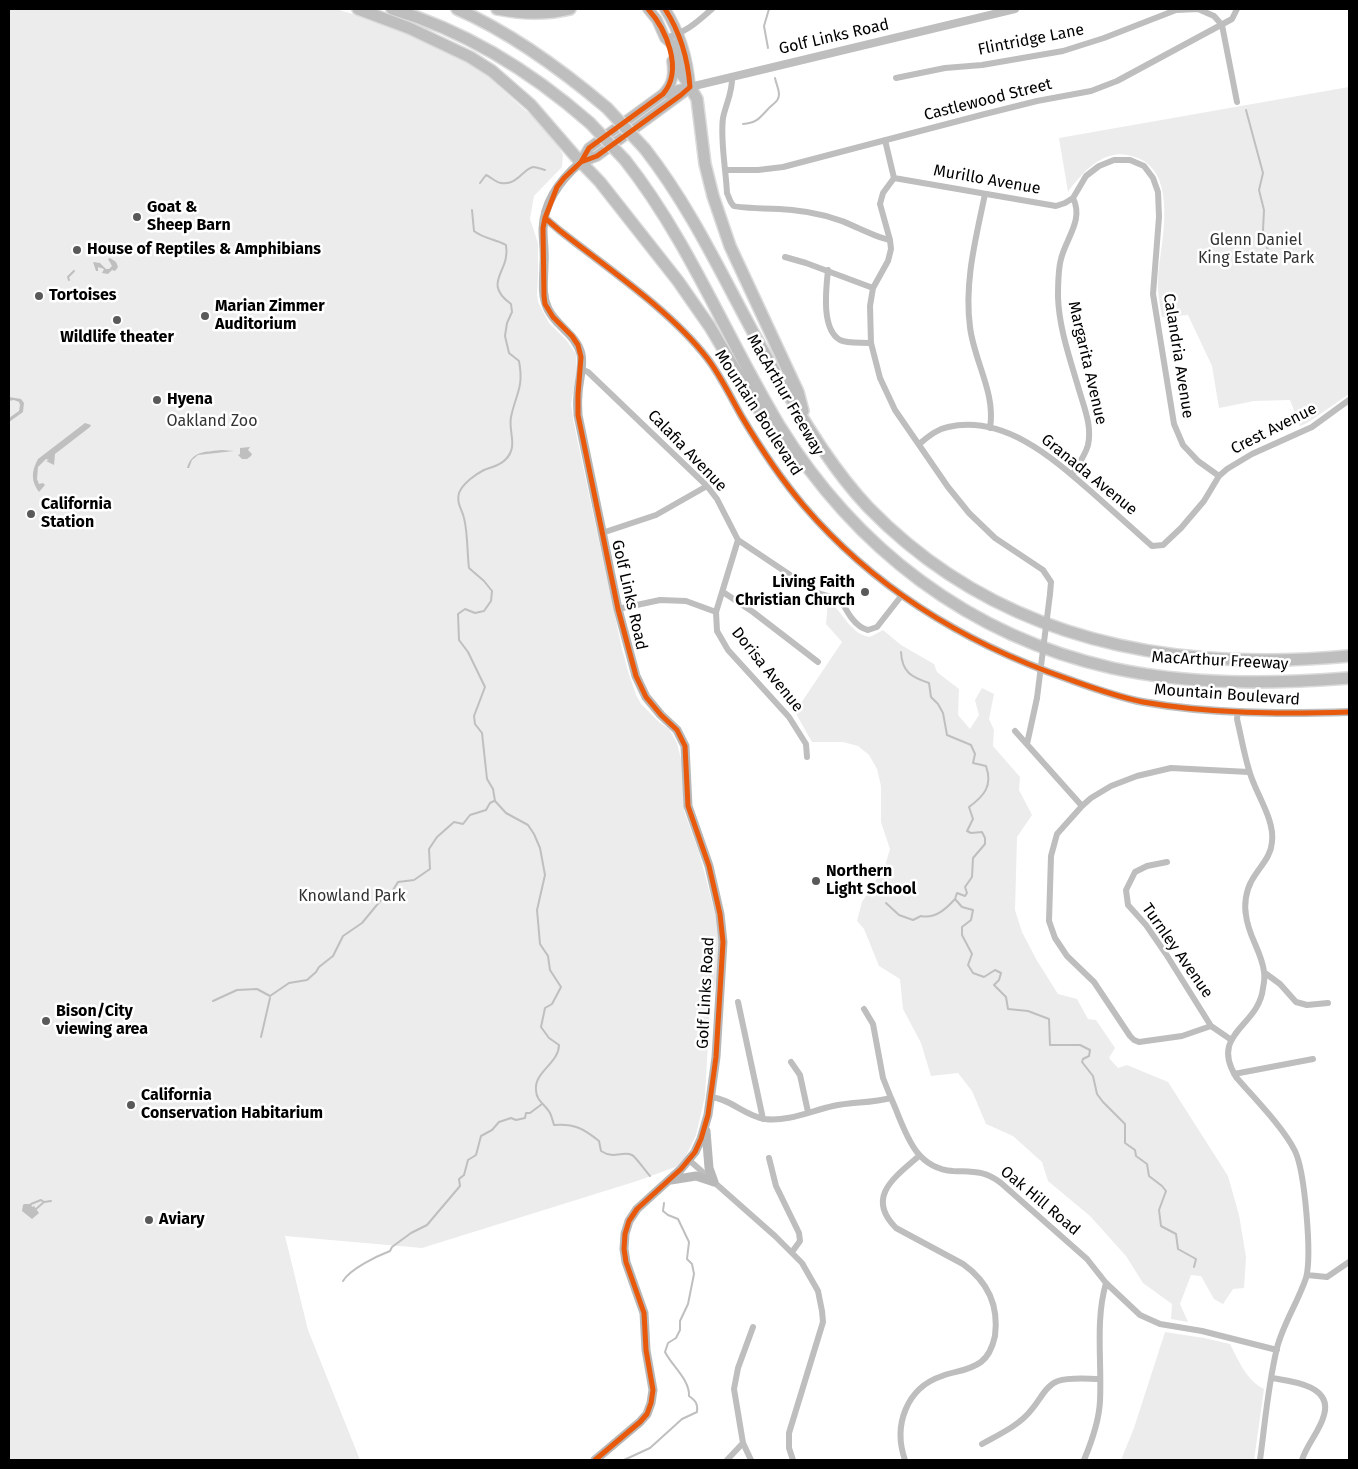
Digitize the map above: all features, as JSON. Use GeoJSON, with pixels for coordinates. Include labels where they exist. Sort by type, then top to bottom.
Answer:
{"type":"FeatureCollection","features":[{"type":"Feature","properties":{"kind":"highway"},"geometry":{"type":"LineString","coordinates":[[358,9],[408,28],[470,57],[492,71],[531,105],[600,182],[690,297],[768,425],[832,499]]}},
{"type":"Feature","properties":{"kind":"highway","name":"MacArthur Freeway"},"geometry":{"type":"LineString","coordinates":[[392,9],[430,22],[476,43],[548,89],[590,123],[625,160],[674,229],[778,422],[795,449],[832,499],[877,546],[928,586],[986,622],[1016,636],[1050,650],[1112,668],[1174,678],[1268,682],[1349,678]]}},
{"type":"Feature","properties":{"kind":"highway","name":"MacArthur Freeway"},"geometry":{"type":"LineString","coordinates":[[457,9],[488,24],[582,87],[607,108],[645,149],[693,218],[782,385],[848,484],[869,507],[935,564],[968,586],[1026,616],[1087,638],[1117,646],[1169,654],[1260,659],[1349,656]]}},
{"type":"Feature","properties":{"kind":"highway"},"geometry":{"type":"LineString","coordinates":[[498,9],[526,14],[558,12],[570,9]]}},
{"type":"Feature","properties":{"kind":"highway"},"geometry":{"type":"LineString","coordinates":[[690,87],[697,99],[705,164],[713,196],[730,246],[798,392],[807,425]]}},
{"type":"Feature","properties":{"kind":"main road"},"geometry":{"type":"LineString","coordinates":[[648,9],[657,20],[666,38],[673,63],[671,83],[664,94]]}},
{"type":"Feature","properties":{"kind":"main road"},"geometry":{"type":"LineString","coordinates":[[665,9],[678,34],[689,74],[690,87]]}},
{"type":"Feature","properties":{"kind":"main road"},"geometry":{"type":"LineString","coordinates":[[666,38],[674,46],[681,74],[690,87]]}},
{"type":"Feature","properties":{"kind":"main road","name":"Golf Links Road"},"geometry":{"type":"LineString","coordinates":[[581,162],[597,156],[690,87]]}},
{"type":"Feature","properties":{"kind":"main road","name":"Golf Links Road"},"geometry":{"type":"LineString","coordinates":[[595,1460],[640,1422],[647,1414],[651,1404],[652,1390],[646,1350],[644,1313],[626,1262],[624,1242],[629,1221],[637,1209],[689,1160],[698,1146],[706,1123],[716,1057],[723,942],[720,914],[709,866],[688,806],[685,746],[676,730],[646,697],[636,676],[618,609],[578,415],[581,356],[578,345],[572,336],[553,317],[545,304],[543,288],[543,228],[557,187],[581,162],[590,148],[664,94],[690,87]]}},
{"type":"Feature","properties":{"kind":"main road"},"geometry":{"type":"LineString","coordinates":[[706,1123],[709,1168],[714,1182]]}},
{"type":"Feature","properties":{"kind":"main road"},"geometry":{"type":"LineString","coordinates":[[669,1180],[696,1176],[714,1182]]}},
{"type":"Feature","properties":{"kind":"street"},"geometry":{"type":"LineString","coordinates":[[666,38],[691,28],[712,9]]}},
{"type":"Feature","properties":{"kind":"street","name":"Golf Links Road"},"geometry":{"type":"LineString","coordinates":[[690,87],[1015,9]]}},
{"type":"Feature","properties":{"kind":"street","name":"Castlewood Street"},"geometry":{"type":"LineString","coordinates":[[726,170],[758,170],[783,167],[1037,101],[1091,91],[1118,81],[1222,25],[1232,19],[1237,9]]}},
{"type":"Feature","properties":{"kind":"street","name":"Flintridge Lane"},"geometry":{"type":"LineString","coordinates":[[896,78],[1063,51],[1104,38],[1176,10],[1198,10],[1214,16],[1222,25]]}},
{"type":"Feature","properties":{"kind":"street"},"geometry":{"type":"LineString","coordinates":[[1222,25],[1237,102]]}},
{"type":"Feature","properties":{"kind":"street"},"geometry":{"type":"LineString","coordinates":[[732,76],[733,90],[723,120],[727,193],[734,206],[741,208],[757,207],[792,210],[824,215],[858,227],[878,238],[890,240]]}},
{"type":"Feature","properties":{"kind":"street"},"geometry":{"type":"LineString","coordinates":[[885,140],[894,178],[883,193],[880,204],[891,249],[888,261],[873,288],[870,306],[871,343],[880,378],[895,410],[948,487],[969,513],[995,538],[1043,570],[1051,582],[1037,698],[1027,744]]}},
{"type":"Feature","properties":{"kind":"street","name":"Calandria Avenue"},"geometry":{"type":"LineString","coordinates":[[1073,198],[1086,176],[1099,166],[1114,160],[1130,160],[1144,166],[1153,178],[1158,192],[1159,217],[1153,294],[1174,424],[1183,445],[1198,461],[1219,476]]}},
{"type":"Feature","properties":{"kind":"street","name":"Murillo Avenue"},"geometry":{"type":"LineString","coordinates":[[894,178],[1056,206],[1073,198]]}},
{"type":"Feature","properties":{"kind":"street"},"geometry":{"type":"LineString","coordinates":[[985,194],[969,278],[968,303],[970,328],[975,352],[992,403],[990,428]]}},
{"type":"Feature","properties":{"kind":"street","name":"Margarita Avenue"},"geometry":{"type":"LineString","coordinates":[[1072,474],[1083,459],[1088,444],[1090,427],[1065,338],[1058,296],[1061,259],[1077,216],[1073,198]]}},
{"type":"Feature","properties":{"kind":"street","name":"Mountain Boulevard"},"geometry":{"type":"LineString","coordinates":[[545,218],[649,301],[694,344],[712,365],[768,458],[803,504],[852,555],[902,595],[942,622],[985,646],[1026,664],[1122,697],[1145,702],[1238,711],[1349,712]]}},
{"type":"Feature","properties":{"kind":"street"},"geometry":{"type":"LineString","coordinates":[[785,257],[828,270],[873,288]]}},
{"type":"Feature","properties":{"kind":"street"},"geometry":{"type":"LineString","coordinates":[[828,270],[826,304],[830,330],[842,341],[871,343]]}},
{"type":"Feature","properties":{"kind":"street","name":"Calafia Avenue"},"geometry":{"type":"LineString","coordinates":[[581,369],[588,372],[708,486],[718,499],[738,540]]}},
{"type":"Feature","properties":{"kind":"street","name":"Crest Avenue"},"geometry":{"type":"LineString","coordinates":[[1152,546],[1163,545],[1181,528],[1204,501],[1219,476],[1252,454],[1312,427],[1349,400]]}},
{"type":"Feature","properties":{"kind":"street","name":"Granada Avenue"},"geometry":{"type":"LineString","coordinates":[[919,444],[933,433],[946,427],[971,425],[1008,433],[1030,444],[1072,474],[1152,546]]}},
{"type":"Feature","properties":{"kind":"street"},"geometry":{"type":"LineString","coordinates":[[602,533],[656,515],[708,486]]}},
{"type":"Feature","properties":{"kind":"street"},"geometry":{"type":"LineString","coordinates":[[738,540],[817,593],[841,600],[852,618],[864,630],[871,630],[877,627],[902,595]]}},
{"type":"Feature","properties":{"kind":"street","name":"Dorisa Avenue"},"geometry":{"type":"LineString","coordinates":[[738,540],[716,612],[717,630],[728,650],[789,717],[806,744],[807,757]]}},
{"type":"Feature","properties":{"kind":"street"},"geometry":{"type":"LineString","coordinates":[[723,592],[753,612],[818,662]]}},
{"type":"Feature","properties":{"kind":"street"},"geometry":{"type":"LineString","coordinates":[[618,609],[660,600],[686,601],[716,612]]}},
{"type":"Feature","properties":{"kind":"street"},"geometry":{"type":"LineString","coordinates":[[1238,711],[1249,772],[1272,830],[1272,843],[1268,856],[1251,882],[1247,894],[1245,914],[1250,936],[1262,962],[1265,974],[1263,994],[1255,1012],[1230,1039],[1228,1050],[1230,1068],[1288,1139],[1295,1151],[1301,1166],[1304,1185],[1308,1254],[1307,1275],[1277,1350],[1268,1394],[1260,1460]]}},
{"type":"Feature","properties":{"kind":"street"},"geometry":{"type":"LineString","coordinates":[[1015,731],[1082,806]]}},
{"type":"Feature","properties":{"kind":"street"},"geometry":{"type":"LineString","coordinates":[[1211,1026],[1182,1036],[1139,1042],[1134,1040],[1094,982],[1067,956],[1055,938],[1049,921],[1051,856],[1057,834],[1082,806],[1111,786],[1137,776],[1171,768],[1249,772]]}},
{"type":"Feature","properties":{"kind":"street","name":"Turnley Avenue"},"geometry":{"type":"LineString","coordinates":[[1167,862],[1147,866],[1135,872],[1126,890],[1128,905],[1166,954],[1211,1026],[1230,1039]]}},
{"type":"Feature","properties":{"kind":"street"},"geometry":{"type":"LineString","coordinates":[[1265,974],[1280,984],[1296,1002],[1307,1005],[1328,1003]]}},
{"type":"Feature","properties":{"kind":"street"},"geometry":{"type":"LineString","coordinates":[[738,1002],[763,1119]]}},
{"type":"Feature","properties":{"kind":"street"},"geometry":{"type":"LineString","coordinates":[[864,1009],[872,1024],[883,1078],[912,1145],[919,1156],[891,1180],[884,1195],[884,1212],[888,1220],[896,1228],[973,1271],[983,1282],[990,1294],[995,1309],[994,1340],[990,1352],[983,1360],[974,1367],[930,1381],[909,1401],[900,1427],[900,1441],[905,1460]]}},
{"type":"Feature","properties":{"kind":"street"},"geometry":{"type":"LineString","coordinates":[[1234,1074],[1313,1059]]}},
{"type":"Feature","properties":{"kind":"street"},"geometry":{"type":"LineString","coordinates":[[791,1062],[800,1076],[808,1112]]}},
{"type":"Feature","properties":{"kind":"street"},"geometry":{"type":"LineString","coordinates":[[711,1097],[729,1101],[763,1119],[787,1118],[841,1105],[891,1098]]}},
{"type":"Feature","properties":{"kind":"street","name":"Oak Hill Road"},"geometry":{"type":"LineString","coordinates":[[919,1156],[926,1162],[945,1170],[976,1171],[994,1178],[1087,1259],[1106,1283],[1132,1309],[1149,1320],[1170,1327],[1202,1331],[1277,1350]]}},
{"type":"Feature","properties":{"kind":"street"},"geometry":{"type":"LineString","coordinates":[[769,1158],[776,1186],[800,1233],[800,1241],[792,1252]]}},
{"type":"Feature","properties":{"kind":"street"},"geometry":{"type":"LineString","coordinates":[[689,1160],[792,1252],[814,1281],[820,1301],[823,1322],[789,1433],[789,1448],[793,1460]]}},
{"type":"Feature","properties":{"kind":"street"},"geometry":{"type":"LineString","coordinates":[[1307,1275],[1327,1277],[1349,1262]]}},
{"type":"Feature","properties":{"kind":"street"},"geometry":{"type":"LineString","coordinates":[[1084,1460],[1097,1424],[1100,1402],[1101,1307],[1106,1283]]}},
{"type":"Feature","properties":{"kind":"street"},"geometry":{"type":"LineString","coordinates":[[751,1460],[743,1443],[734,1388],[735,1378],[753,1327]]}},
{"type":"Feature","properties":{"kind":"street"},"geometry":{"type":"LineString","coordinates":[[1272,1378],[1313,1389],[1321,1395],[1326,1404],[1325,1414],[1302,1460]]}},
{"type":"Feature","properties":{"kind":"street"},"geometry":{"type":"LineString","coordinates":[[982,1444],[1026,1417],[1055,1381],[1064,1379],[1100,1379]]}},
{"type":"Feature","properties":{"kind":"street"},"geometry":{"type":"LineString","coordinates":[[727,1460],[743,1443]]}},
{"type":"Feature","properties":{"kind":"green space","name":"Knowland Park"},"geometry":{"type":"Polygon","coordinates":[[[9,9],[336,9],[383,23],[454,54],[482,71],[536,120],[556,142],[563,155],[562,167],[534,196],[530,219],[538,243],[538,302],[549,323],[567,341],[576,354],[577,370],[571,404],[574,424],[622,649],[636,695],[641,704],[669,729],[677,743],[682,763],[684,811],[699,852],[716,917],[719,943],[717,978],[710,1006],[705,1096],[696,1135],[685,1158],[678,1166],[637,1181],[422,1248],[285,1236],[308,1330],[360,1460],[9,1460],[9,9]]]}},
{"type":"Feature","properties":{"kind":"green space","name":"Glenn Daniel King Estate Park"},"geometry":{"type":"Polygon","coordinates":[[[1349,87],[1349,394],[1300,426],[1290,400],[1254,401],[1219,408],[1212,366],[1188,315],[1162,317],[1158,283],[1164,206],[1162,188],[1155,173],[1144,161],[1118,154],[1109,156],[1093,165],[1068,192],[1059,138],[1349,87]]]}},
{"type":"Feature","properties":{"kind":"green space"},"geometry":{"type":"Polygon","coordinates":[[[828,602],[834,606],[857,632],[870,637],[883,630],[901,645],[934,664],[937,672],[959,689],[958,715],[970,729],[979,715],[975,700],[982,688],[994,694],[989,719],[994,730],[993,746],[1020,777],[1019,790],[1032,815],[1017,837],[1015,910],[1022,932],[1058,994],[1077,999],[1088,1019],[1096,1020],[1115,1048],[1109,1058],[1118,1068],[1127,1065],[1168,1082],[1228,1176],[1239,1215],[1246,1257],[1244,1288],[1233,1289],[1223,1304],[1214,1299],[1201,1276],[1191,1275],[1180,1304],[1188,1322],[1171,1319],[1172,1304],[1143,1283],[1126,1256],[1090,1216],[1048,1181],[1042,1162],[1013,1136],[986,1124],[972,1091],[958,1073],[931,1076],[921,1043],[903,1009],[900,979],[879,966],[864,929],[857,921],[862,902],[885,866],[890,849],[881,822],[881,786],[877,769],[869,755],[858,746],[843,742],[812,742],[795,712],[842,642],[826,624],[828,602]]]}},
{"type":"Feature","properties":{"kind":"green space"},"geometry":{"type":"Polygon","coordinates":[[[1165,1332],[1230,1344],[1252,1381],[1264,1389],[1254,1460],[1121,1460],[1134,1428],[1165,1332]]]}},
{"type":"Feature","properties":{"kind":"shaded area"},"geometry":{"type":"Polygon","coordinates":[[[110,258],[116,262],[118,267],[115,271],[112,270],[108,274],[102,273],[104,269],[98,267],[98,271],[96,271],[93,262],[100,263],[106,269],[109,269],[112,266],[108,259],[110,258]]]}},
{"type":"Feature","properties":{"kind":"shaded area"},"geometry":{"type":"Polygon","coordinates":[[[9,397],[21,399],[24,403],[23,412],[9,422],[9,418],[19,411],[20,405],[19,402],[14,400],[9,401],[9,397]]]}},
{"type":"Feature","properties":{"kind":"shaded area"},"geometry":{"type":"Polygon","coordinates":[[[85,423],[91,425],[90,427],[55,454],[54,465],[46,461],[49,460],[46,459],[38,467],[37,479],[39,484],[43,483],[45,485],[39,492],[34,484],[33,476],[38,459],[85,423]]]}},
{"type":"Feature","properties":{"kind":"shaded area"},"geometry":{"type":"Polygon","coordinates":[[[250,447],[248,450],[252,454],[247,459],[242,459],[238,455],[240,454],[240,448],[250,447]]]}},
{"type":"Feature","properties":{"kind":"shaded area"},"geometry":{"type":"Polygon","coordinates":[[[222,450],[234,451],[198,455],[192,460],[189,468],[187,468],[189,462],[196,455],[222,450]]]}},
{"type":"Feature","properties":{"kind":"shaded area"},"geometry":{"type":"Polygon","coordinates":[[[24,1204],[31,1204],[39,1213],[32,1219],[22,1211],[24,1204]]]}},
{"type":"Feature","properties":{"kind":"waterway"},"geometry":{"type":"LineString","coordinates":[[768,48],[764,26],[769,9]]}},
{"type":"Feature","properties":{"kind":"waterway"},"geometry":{"type":"LineString","coordinates":[[743,124],[758,119],[777,100],[779,92],[775,78]]}},
{"type":"Feature","properties":{"kind":"waterway"},"geometry":{"type":"LineString","coordinates":[[1246,110],[1263,173],[1259,190],[1264,210],[1263,230],[1268,251]]}},
{"type":"Feature","properties":{"kind":"waterway"},"geometry":{"type":"LineString","coordinates":[[480,183],[486,175],[499,182],[507,183],[516,180],[529,168],[545,170]]}},
{"type":"Feature","properties":{"kind":"waterway"},"geometry":{"type":"LineString","coordinates":[[472,210],[474,231],[506,245],[505,263],[499,276],[498,289],[502,296],[511,304],[512,312],[507,323],[505,336],[509,353],[519,361],[521,378],[510,423],[512,445],[509,455],[500,464],[474,476],[463,486],[458,497],[466,530],[469,568],[492,591],[491,601],[484,611],[475,613],[465,609],[458,614],[459,640],[468,652],[485,687],[474,716],[475,724],[482,733],[487,779],[493,789],[495,801],[506,813],[528,825],[540,848],[545,875],[537,910],[540,944],[548,956],[550,970],[561,987],[552,1004],[545,1008],[541,1027],[549,1038],[559,1045],[555,1057],[536,1084],[536,1094],[550,1113],[554,1125],[573,1126],[583,1130],[599,1141],[601,1151],[606,1154],[632,1155],[650,1176]]}},
{"type":"Feature","properties":{"kind":"waterway"},"geometry":{"type":"LineString","coordinates":[[69,280],[68,277],[74,271]]}},
{"type":"Feature","properties":{"kind":"waterway"},"geometry":{"type":"LineString","coordinates":[[901,652],[903,664],[909,673],[929,683],[931,697],[943,713],[947,735],[971,745],[975,754],[973,763],[986,766],[988,773],[986,790],[969,807],[973,819],[967,831],[971,833],[982,832],[985,844],[973,858],[972,877],[965,887],[967,893],[965,896],[957,893],[955,899],[962,907],[973,910],[971,920],[962,927],[962,935],[972,954],[968,965],[973,973],[984,977],[995,970],[1001,973],[999,980],[994,985],[1006,997],[1008,1009],[1028,1011],[1049,1019],[1050,1045],[1080,1045],[1090,1050],[1089,1056],[1083,1059],[1082,1062],[1093,1076],[1097,1094],[1125,1124],[1125,1143],[1135,1150],[1136,1156],[1147,1164],[1149,1176],[1166,1191],[1159,1210],[1161,1226],[1176,1234],[1178,1249],[1196,1259],[1194,1267]]}},
{"type":"Feature","properties":{"kind":"waterway"},"geometry":{"type":"LineString","coordinates":[[213,1001],[237,990],[257,989],[270,996],[289,983],[307,980],[333,956],[343,936],[362,923],[381,900],[388,898],[398,882],[414,880],[430,869],[429,849],[437,837],[454,822],[463,824],[470,815],[486,810],[490,803],[494,801]]}},
{"type":"Feature","properties":{"kind":"waterway"},"geometry":{"type":"LineString","coordinates":[[886,903],[899,915],[913,920],[921,916],[936,915],[955,899]]}},
{"type":"Feature","properties":{"kind":"waterway"},"geometry":{"type":"LineString","coordinates":[[261,1037],[270,998]]}},
{"type":"Feature","properties":{"kind":"waterway"},"geometry":{"type":"LineString","coordinates":[[343,1281],[351,1272],[390,1251],[392,1247],[411,1233],[427,1225],[460,1186],[459,1179],[464,1175],[468,1160],[476,1155],[481,1136],[492,1130],[499,1122],[511,1118],[516,1120],[525,1118],[526,1113],[530,1113],[542,1104]]}},
{"type":"Feature","properties":{"kind":"waterway"},"geometry":{"type":"LineString","coordinates":[[31,1204],[41,1200],[44,1202]]}},
{"type":"Feature","properties":{"kind":"waterway"},"geometry":{"type":"LineString","coordinates":[[36,1209],[44,1202],[51,1201]]}},
{"type":"Feature","properties":{"kind":"waterway"},"geometry":{"type":"LineString","coordinates":[[624,1460],[650,1448],[682,1419],[697,1412],[697,1405],[689,1396],[687,1384],[665,1352],[668,1343],[676,1338],[680,1330],[680,1321],[688,1304],[694,1274],[692,1264],[687,1259],[689,1242],[678,1219],[663,1211],[664,1203]]}},
{"type":"Feature","properties":{"kind":"cycle path"},"geometry":{"type":"LineString","coordinates":[[595,1460],[640,1422],[647,1414],[651,1403],[653,1390],[646,1350],[644,1313],[626,1262],[624,1249],[625,1234],[629,1221],[637,1209],[681,1169],[695,1152],[701,1139],[708,1115],[716,1057],[723,942],[720,914],[709,866],[688,806],[685,746],[677,730],[646,697],[636,676],[618,609],[578,415],[581,357],[578,345],[572,336],[553,317],[545,304],[544,296],[543,228],[557,187],[581,162],[589,148],[663,94],[669,84],[672,73],[670,50],[661,27],[648,9]]}},
{"type":"Feature","properties":{"kind":"cycle path"},"geometry":{"type":"LineString","coordinates":[[581,162],[597,156],[690,87],[682,46],[675,27],[665,9]]}},
{"type":"Feature","properties":{"kind":"cycle path"},"geometry":{"type":"LineString","coordinates":[[545,218],[657,306],[692,340],[717,372],[756,441],[804,506],[831,536],[861,563],[892,588],[924,610],[994,649],[1031,665],[1096,689],[1133,700],[1168,706],[1220,711],[1272,713],[1349,712]]}},
{"type":"Feature","properties":{"kind":"place","name":"Goat & Sheep Barn"},"geometry":{"type":"Point","coordinates":[137,217]}},
{"type":"Feature","properties":{"kind":"place","name":"House of Reptiles & Amphibians"},"geometry":{"type":"Point","coordinates":[77,250]}},
{"type":"Feature","properties":{"kind":"place","name":"Tortoises"},"geometry":{"type":"Point","coordinates":[39,296]}},
{"type":"Feature","properties":{"kind":"place","name":"Marian Zimmer Auditorium"},"geometry":{"type":"Point","coordinates":[205,316]}},
{"type":"Feature","properties":{"kind":"place","name":"Wildlife theater"},"geometry":{"type":"Point","coordinates":[117,320]}},
{"type":"Feature","properties":{"kind":"place","name":"Hyena"},"geometry":{"type":"Point","coordinates":[157,400]}},
{"type":"Feature","properties":{"kind":"place","name":"California Station"},"geometry":{"type":"Point","coordinates":[31,514]}},
{"type":"Feature","properties":{"kind":"place","name":"Living Faith Christian Church"},"geometry":{"type":"Point","coordinates":[865,592]}},
{"type":"Feature","properties":{"kind":"place","name":"Northern Light School"},"geometry":{"type":"Point","coordinates":[816,881]}},
{"type":"Feature","properties":{"kind":"place","name":"Bison/City viewing area"},"geometry":{"type":"Point","coordinates":[46,1021]}},
{"type":"Feature","properties":{"kind":"place","name":"California Conservation Habitarium"},"geometry":{"type":"Point","coordinates":[131,1105]}},
{"type":"Feature","properties":{"kind":"place","name":"Aviary"},"geometry":{"type":"Point","coordinates":[149,1220]}},
{"type":"Feature","properties":{"kind":"park label","name":"Oakland Zoo"},"geometry":{"type":"Point","coordinates":[212,422]}}]}
